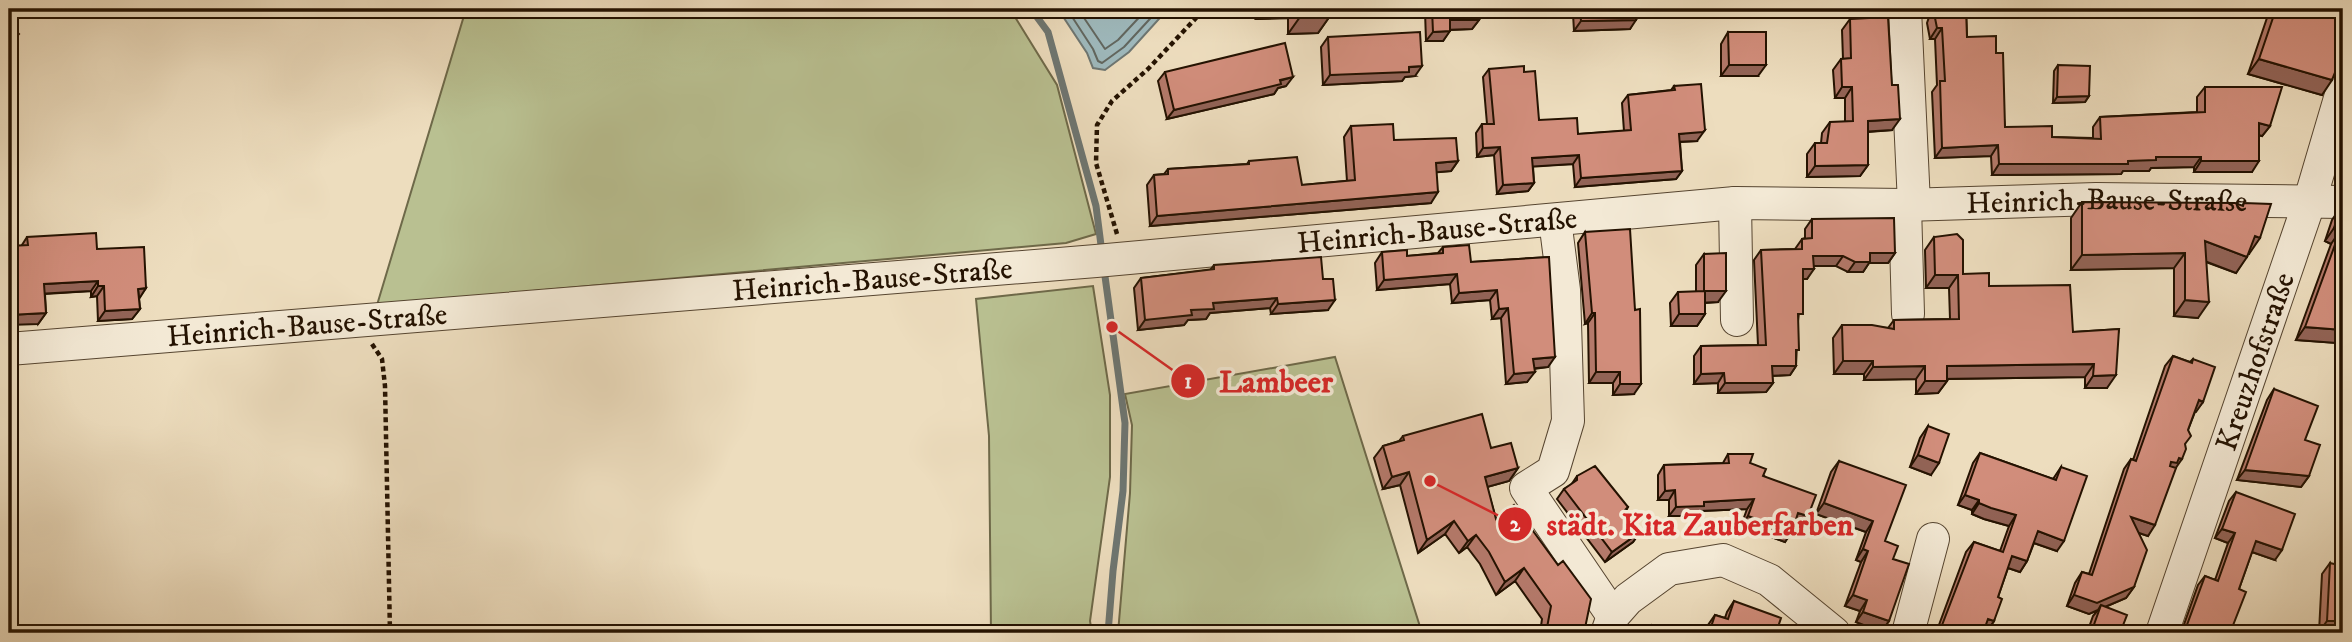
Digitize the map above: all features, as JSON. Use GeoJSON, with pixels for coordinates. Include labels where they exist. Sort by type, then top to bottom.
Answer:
{"type":"FeatureCollection","features":[{"type":"Feature","properties":{"kind":"street"},"geometry":{"type":"LineString","coordinates":[[1905,9],[1908,314]]}},
{"type":"Feature","properties":{"kind":"street","name":"Kreuzhofstraße"},"geometry":{"type":"LineString","coordinates":[[2162,633],[2309,200],[2343,88]]}},
{"type":"Feature","properties":{"kind":"street","name":"Heinrich-Bause-Straße"},"geometry":{"type":"LineString","coordinates":[[9,349],[1110,259],[1735,204],[1909,204],[2096,199],[2343,202]]}},
{"type":"Feature","properties":{"kind":"street"},"geometry":{"type":"LineString","coordinates":[[1735,204],[1737,320]]}},
{"type":"Feature","properties":{"kind":"street"},"geometry":{"type":"LineString","coordinates":[[1555,220],[1564,290],[1568,421],[1553,471],[1526,488],[1610,625],[1628,599],[1669,569],[1723,560],[1769,580],[1834,633]]}},
{"type":"Feature","properties":{"kind":"street"},"geometry":{"type":"LineString","coordinates":[[1908,633],[1933,539]]}},
{"type":"Feature","properties":{"kind":"path"},"geometry":{"type":"LineString","coordinates":[[1110,259],[1118,236],[1096,163],[1097,125],[1112,101],[1148,69],[1196,18],[1201,9]]}},
{"type":"Feature","properties":{"kind":"path"},"geometry":{"type":"LineString","coordinates":[[356,320],[382,359],[385,386],[390,633]]}},
{"type":"Feature","properties":{"kind":"green space"},"geometry":{"type":"Polygon","coordinates":[[[466,9],[1010,9],[1057,85],[1096,234],[1066,243],[377,305],[466,9]]]}},
{"type":"Feature","properties":{"kind":"green space"},"geometry":{"type":"Polygon","coordinates":[[[1093,286],[1110,395],[1110,477],[1090,621],[1092,633],[991,633],[989,436],[976,299],[1093,286]]]}},
{"type":"Feature","properties":{"kind":"green space"},"geometry":{"type":"Polygon","coordinates":[[[1335,357],[1422,633],[1118,633],[1130,493],[1132,425],[1125,394],[1335,357]]]}},
{"type":"Feature","properties":{"kind":"water"},"geometry":{"type":"Polygon","coordinates":[[[1058,9],[1168,9],[1129,52],[1105,70],[1093,68],[1087,53],[1058,9]]]}},
{"type":"Feature","properties":{"kind":"building"},"geometry":{"type":"Polygon","coordinates":[[[1300,9],[1330,9],[1330,16],[1300,17],[1300,9]]]}},
{"type":"Feature","properties":{"kind":"building"},"geometry":{"type":"Polygon","coordinates":[[[1432,9],[1479,9],[1479,20],[1450,20],[1450,31],[1433,32],[1432,9]]]}},
{"type":"Feature","properties":{"kind":"building"},"geometry":{"type":"Polygon","coordinates":[[[1580,9],[1636,9],[1636,20],[1581,21],[1580,9]]]}},
{"type":"Feature","properties":{"kind":"building"},"geometry":{"type":"Polygon","coordinates":[[[1936,9],[1966,9],[1967,37],[1996,36],[1996,53],[2003,53],[2005,127],[2052,126],[2052,137],[2101,139],[2100,117],[2205,112],[2205,87],[2282,87],[2270,126],[2259,123],[2259,161],[2201,161],[2201,157],[2156,157],[2156,160],[2128,161],[2128,164],[1999,164],[1998,145],[1942,148],[1940,81],[1945,81],[1942,28],[1937,28],[1934,13],[1936,9]]]}},
{"type":"Feature","properties":{"kind":"building"},"geometry":{"type":"Polygon","coordinates":[[[2276,9],[2343,9],[2343,53],[2332,80],[2259,59],[2276,9]]]}},
{"type":"Feature","properties":{"kind":"building"},"geometry":{"type":"Polygon","coordinates":[[[1888,17],[1892,85],[1898,85],[1900,119],[1868,121],[1868,165],[1815,166],[1815,143],[1827,143],[1830,122],[1853,121],[1852,87],[1842,87],[1841,59],[1851,58],[1850,19],[1888,17]]]}},
{"type":"Feature","properties":{"kind":"building"},"geometry":{"type":"Polygon","coordinates":[[[9,24],[19,34],[9,44],[9,24]]]}},
{"type":"Feature","properties":{"kind":"building"},"geometry":{"type":"Polygon","coordinates":[[[1420,32],[1422,66],[1409,67],[1409,72],[1330,75],[1328,37],[1420,32]]]}},
{"type":"Feature","properties":{"kind":"building"},"geometry":{"type":"Polygon","coordinates":[[[1728,32],[1766,32],[1766,65],[1729,65],[1728,32]]]}},
{"type":"Feature","properties":{"kind":"building"},"geometry":{"type":"Polygon","coordinates":[[[1285,43],[1293,77],[1280,80],[1281,84],[1174,110],[1165,72],[1285,43]]]}},
{"type":"Feature","properties":{"kind":"building"},"geometry":{"type":"Polygon","coordinates":[[[2058,65],[2090,66],[2089,96],[2057,97],[2058,65]]]}},
{"type":"Feature","properties":{"kind":"building"},"geometry":{"type":"Polygon","coordinates":[[[1524,66],[1524,72],[1535,71],[1539,120],[1577,118],[1578,134],[1631,130],[1628,95],[1701,84],[1705,130],[1679,134],[1682,171],[1581,178],[1579,155],[1532,158],[1534,183],[1503,185],[1500,147],[1483,148],[1482,124],[1494,124],[1489,69],[1524,66]]]}},
{"type":"Feature","properties":{"kind":"building"},"geometry":{"type":"Polygon","coordinates":[[[1393,124],[1394,140],[1456,138],[1458,161],[1436,163],[1438,192],[1157,216],[1154,175],[1168,174],[1168,169],[1249,164],[1249,161],[1297,157],[1302,185],[1355,180],[1351,126],[1393,124]]]}},
{"type":"Feature","properties":{"kind":"building"},"geometry":{"type":"Polygon","coordinates":[[[2082,202],[2235,203],[2243,206],[2244,203],[2271,204],[2260,238],[2255,236],[2247,257],[2205,241],[2209,302],[2185,300],[2185,253],[2082,255],[2082,202]]]}},
{"type":"Feature","properties":{"kind":"building"},"geometry":{"type":"Polygon","coordinates":[[[2341,207],[2343,330],[2305,327],[2340,231],[2334,228],[2341,207]]]}},
{"type":"Feature","properties":{"kind":"building"},"geometry":{"type":"Polygon","coordinates":[[[1894,218],[1895,253],[1870,253],[1870,262],[1855,262],[1843,256],[1813,256],[1814,269],[1803,269],[1803,314],[1798,314],[1799,350],[1796,350],[1796,366],[1772,366],[1773,383],[1725,383],[1724,373],[1701,374],[1701,346],[1766,345],[1761,250],[1802,249],[1802,239],[1812,238],[1812,219],[1894,218]]]}},
{"type":"Feature","properties":{"kind":"building"},"geometry":{"type":"Polygon","coordinates":[[[1630,229],[1635,310],[1640,309],[1641,384],[1620,384],[1620,372],[1596,372],[1595,313],[1592,313],[1585,232],[1630,229]]]}},
{"type":"Feature","properties":{"kind":"building"},"geometry":{"type":"Polygon","coordinates":[[[96,233],[97,249],[144,247],[146,288],[138,289],[140,309],[105,311],[104,286],[98,286],[98,281],[44,284],[46,313],[9,315],[9,246],[28,245],[27,237],[96,233]]]}},
{"type":"Feature","properties":{"kind":"building"},"geometry":{"type":"Polygon","coordinates":[[[1957,234],[1963,240],[1963,274],[1989,273],[1989,286],[2070,285],[2073,332],[2119,329],[2116,375],[2093,376],[2094,364],[1947,366],[1947,381],[1925,381],[1925,366],[1873,367],[1873,361],[1843,361],[1842,325],[1872,325],[1894,329],[1894,320],[1959,319],[1958,275],[1935,275],[1934,237],[1957,234]]]}},
{"type":"Feature","properties":{"kind":"building"},"geometry":{"type":"Polygon","coordinates":[[[1469,245],[1471,262],[1549,257],[1555,357],[1533,359],[1535,372],[1514,374],[1508,308],[1499,309],[1497,290],[1459,293],[1457,274],[1384,280],[1382,252],[1407,250],[1407,256],[1443,253],[1443,247],[1469,245]]]}},
{"type":"Feature","properties":{"kind":"building"},"geometry":{"type":"Polygon","coordinates":[[[1726,253],[1726,291],[1705,291],[1705,314],[1679,314],[1678,292],[1704,291],[1704,254],[1726,253]]]}},
{"type":"Feature","properties":{"kind":"building"},"geometry":{"type":"Polygon","coordinates":[[[1321,257],[1323,279],[1333,279],[1335,300],[1278,304],[1277,298],[1213,303],[1214,309],[1191,310],[1192,315],[1145,320],[1141,278],[1214,269],[1214,265],[1321,257]]]}},
{"type":"Feature","properties":{"kind":"building"},"geometry":{"type":"Polygon","coordinates":[[[2173,356],[2192,363],[2193,359],[2215,367],[2203,402],[2199,400],[2188,430],[2191,436],[2185,444],[2182,459],[2179,458],[2177,463],[2171,462],[2170,466],[2176,468],[2155,525],[2131,517],[2147,550],[2134,587],[2097,603],[2074,595],[2082,572],[2092,575],[2131,459],[2136,461],[2173,356]]]}},
{"type":"Feature","properties":{"kind":"building"},"geometry":{"type":"Polygon","coordinates":[[[2274,389],[2318,406],[2305,440],[2320,445],[2309,476],[2245,470],[2274,389]]]}},
{"type":"Feature","properties":{"kind":"building"},"geometry":{"type":"Polygon","coordinates":[[[1482,414],[1491,448],[1511,443],[1518,468],[1485,477],[1496,519],[1514,505],[1558,565],[1563,561],[1591,599],[1584,633],[1546,633],[1551,606],[1524,568],[1505,582],[1489,552],[1476,535],[1468,541],[1454,521],[1427,540],[1409,472],[1392,477],[1383,446],[1404,440],[1403,436],[1482,414]]]}},
{"type":"Feature","properties":{"kind":"building"},"geometry":{"type":"Polygon","coordinates":[[[1928,426],[1949,434],[1939,463],[1918,455],[1928,426]]]}},
{"type":"Feature","properties":{"kind":"building"},"geometry":{"type":"Polygon","coordinates":[[[1980,453],[2056,480],[2061,467],[2087,476],[2064,541],[2038,531],[2027,561],[2012,556],[1998,597],[2002,599],[1994,621],[1988,619],[1983,633],[1939,633],[1974,542],[2003,552],[2016,515],[1991,508],[1965,495],[1980,453]]]}},
{"type":"Feature","properties":{"kind":"building"},"geometry":{"type":"Polygon","coordinates":[[[1728,454],[1753,454],[1750,463],[1766,469],[1763,476],[1816,495],[1808,516],[1798,513],[1792,532],[1748,516],[1754,499],[1704,502],[1704,506],[1676,507],[1675,490],[1665,491],[1664,465],[1729,463],[1728,454]]]}},
{"type":"Feature","properties":{"kind":"building"},"geometry":{"type":"Polygon","coordinates":[[[1839,461],[1906,485],[1885,541],[1898,546],[1893,559],[1909,564],[1889,621],[1863,612],[1867,600],[1853,595],[1868,551],[1863,549],[1873,521],[1824,503],[1839,461]]]}},
{"type":"Feature","properties":{"kind":"building"},"geometry":{"type":"Polygon","coordinates":[[[1595,466],[1628,507],[1625,510],[1640,532],[1612,552],[1564,489],[1577,480],[1577,476],[1595,466]]]}},
{"type":"Feature","properties":{"kind":"building"},"geometry":{"type":"Polygon","coordinates":[[[2236,492],[2295,514],[2282,550],[2256,541],[2239,589],[2246,592],[2230,633],[2184,633],[2205,576],[2218,581],[2235,533],[2222,529],[2236,492]]]}},
{"type":"Feature","properties":{"kind":"building"},"geometry":{"type":"Polygon","coordinates":[[[2330,563],[2343,566],[2343,621],[2327,621],[2330,563]]]}},
{"type":"Feature","properties":{"kind":"building"},"geometry":{"type":"Polygon","coordinates":[[[1734,601],[1781,618],[1776,633],[1709,633],[1715,615],[1728,619],[1734,601]]]}},
{"type":"Feature","properties":{"kind":"building"},"geometry":{"type":"Polygon","coordinates":[[[2101,605],[2127,615],[2120,633],[2091,633],[2101,605]]]}},
{"type":"Feature","properties":{"kind":"building"},"geometry":{"type":"Polygon","coordinates":[[[1652,625],[1677,633],[1649,633],[1652,625]]]}},
{"type":"Feature","properties":{"kind":"waterway"},"geometry":{"type":"LineString","coordinates":[[1031,9],[1048,32],[1096,206],[1102,253]]}},
{"type":"Feature","properties":{"kind":"waterway"},"geometry":{"type":"LineString","coordinates":[[1104,269],[1125,423],[1123,491],[1108,633]]}},
{"type":"Feature","properties":{"kind":"place","name":"Lambeer"},"geometry":{"type":"Point","coordinates":[1112,327]}},
{"type":"Feature","properties":{"kind":"place","name":"städt. Kita Zauberfarben"},"geometry":{"type":"Point","coordinates":[1430,481]}}]}
